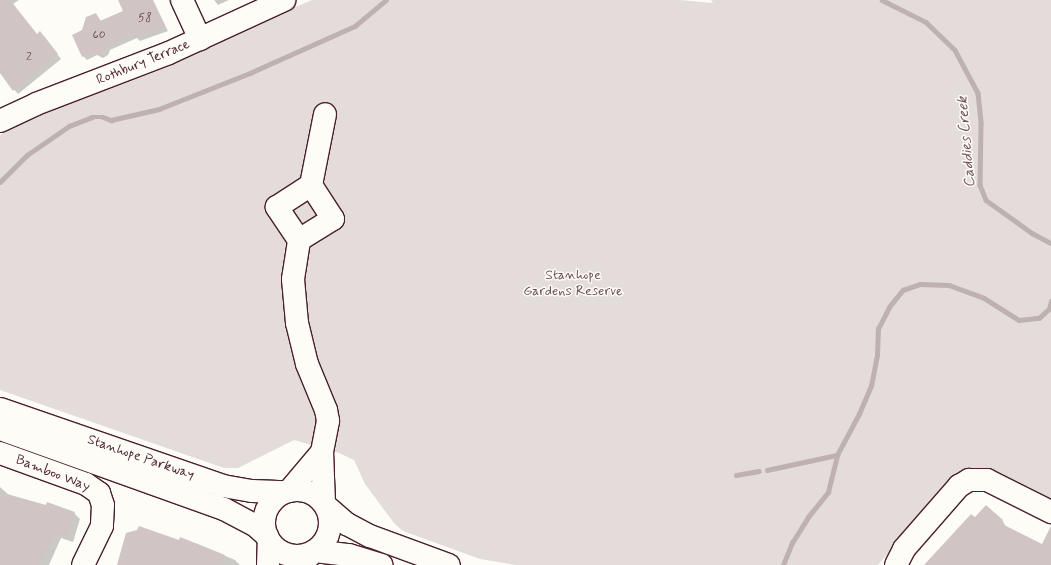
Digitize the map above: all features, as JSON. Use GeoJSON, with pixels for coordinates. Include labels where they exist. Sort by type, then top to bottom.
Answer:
{"type":"FeatureCollection","features":[{"type":"Feature","properties":{"kind":"main road"},"geometry":{"type":"LineString","coordinates":[[182,0],[200,39]]}},
{"type":"Feature","properties":{"kind":"main road","name":"Rothbury Terrace"},"geometry":{"type":"LineString","coordinates":[[0,121],[36,104],[200,39],[284,0]]}},
{"type":"Feature","properties":{"kind":"main road"},"geometry":{"type":"LineString","coordinates":[[310,556],[326,541],[331,527],[325,504],[322,452],[328,427],[326,410],[307,364],[295,308],[293,267],[299,240],[333,219],[311,185],[325,114]]}},
{"type":"Feature","properties":{"kind":"main road"},"geometry":{"type":"LineString","coordinates":[[299,240],[277,207],[311,185]]}},
{"type":"Feature","properties":{"kind":"main road","name":"Stanhope Parkway"},"geometry":{"type":"LineString","coordinates":[[0,409],[222,486],[252,492],[287,492]]}},
{"type":"Feature","properties":{"kind":"main road","name":"Stanhope Parkway"},"geometry":{"type":"LineString","coordinates":[[0,429],[224,509],[256,526],[268,538]]}},
{"type":"Feature","properties":{"kind":"main road"},"geometry":{"type":"LineString","coordinates":[[287,492],[322,452]]}},
{"type":"Feature","properties":{"kind":"main road","name":"Bamboo Way"},"geometry":{"type":"LineString","coordinates":[[0,453],[86,484],[99,493],[102,498],[102,526],[83,565]]}},
{"type":"Feature","properties":{"kind":"main road"},"geometry":{"type":"LineString","coordinates":[[896,565],[904,549],[960,486],[969,480],[987,480],[1051,512]]}},
{"type":"Feature","properties":{"kind":"main road"},"geometry":{"type":"LineString","coordinates":[[381,565],[349,555],[289,556],[281,552],[268,538],[264,528],[267,510],[278,496],[287,492],[308,492],[325,504],[347,524],[370,536],[449,565]]}},
{"type":"Feature","properties":{"kind":"main road"},"geometry":{"type":"LineString","coordinates":[[268,538],[268,565]]}},
{"type":"Feature","properties":{"kind":"green space","name":"Stanhope Gardens Reserve"},"geometry":{"type":"Polygon","coordinates":[[[312,0],[680,0],[713,3],[711,0],[1051,0],[1051,502],[951,481],[878,565],[516,565],[480,559],[403,531],[394,523],[365,484],[354,460],[339,453],[294,440],[238,468],[224,468],[0,390],[0,135],[24,121],[171,66],[182,56],[312,0]]]}},
{"type":"Feature","properties":{"kind":"building"},"geometry":{"type":"Polygon","coordinates":[[[0,0],[10,0],[37,34],[40,31],[58,54],[13,91],[0,73],[0,0]]]}},
{"type":"Feature","properties":{"kind":"building"},"geometry":{"type":"Polygon","coordinates":[[[118,0],[152,0],[165,27],[135,37],[133,33],[106,46],[104,51],[99,54],[93,52],[82,57],[72,35],[82,30],[86,17],[96,13],[100,21],[123,11],[118,0]]]}},
{"type":"Feature","properties":{"kind":"building"},"geometry":{"type":"Polygon","coordinates":[[[0,492],[46,505],[47,502],[75,512],[67,537],[55,533],[40,565],[0,565],[0,492]]]}},
{"type":"Feature","properties":{"kind":"building"},"geometry":{"type":"Polygon","coordinates":[[[986,505],[1003,520],[1000,523],[1042,544],[1051,526],[1051,565],[924,565],[971,514],[975,517],[986,505]]]}},
{"type":"Feature","properties":{"kind":"building"},"geometry":{"type":"Polygon","coordinates":[[[139,526],[179,540],[180,537],[225,555],[222,565],[117,565],[126,533],[137,530],[139,526]]]}},
{"type":"Feature","properties":{"kind":"waterway"},"geometry":{"type":"LineString","coordinates":[[0,182],[27,155],[69,126],[92,117],[103,117],[111,120],[159,109],[250,73],[355,26],[386,0]]}},
{"type":"Feature","properties":{"kind":"waterway","name":"Caddies Creek"},"geometry":{"type":"LineString","coordinates":[[882,0],[926,22],[955,50],[978,93],[981,124],[980,185],[986,200],[1032,233],[1051,243]]}},
{"type":"Feature","properties":{"kind":"waterway"},"geometry":{"type":"LineString","coordinates":[[783,565],[792,543],[808,517],[828,492],[837,455],[859,414],[871,386],[877,356],[878,329],[889,307],[903,290],[920,284],[949,285],[984,298],[1019,320],[1039,318],[1049,309],[1051,301]]}},
{"type":"Feature","properties":{"kind":"waterway"},"geometry":{"type":"LineString","coordinates":[[767,470],[837,455]]}},
{"type":"Feature","properties":{"kind":"waterway"},"geometry":{"type":"LineString","coordinates":[[736,475],[759,471]]}}]}
